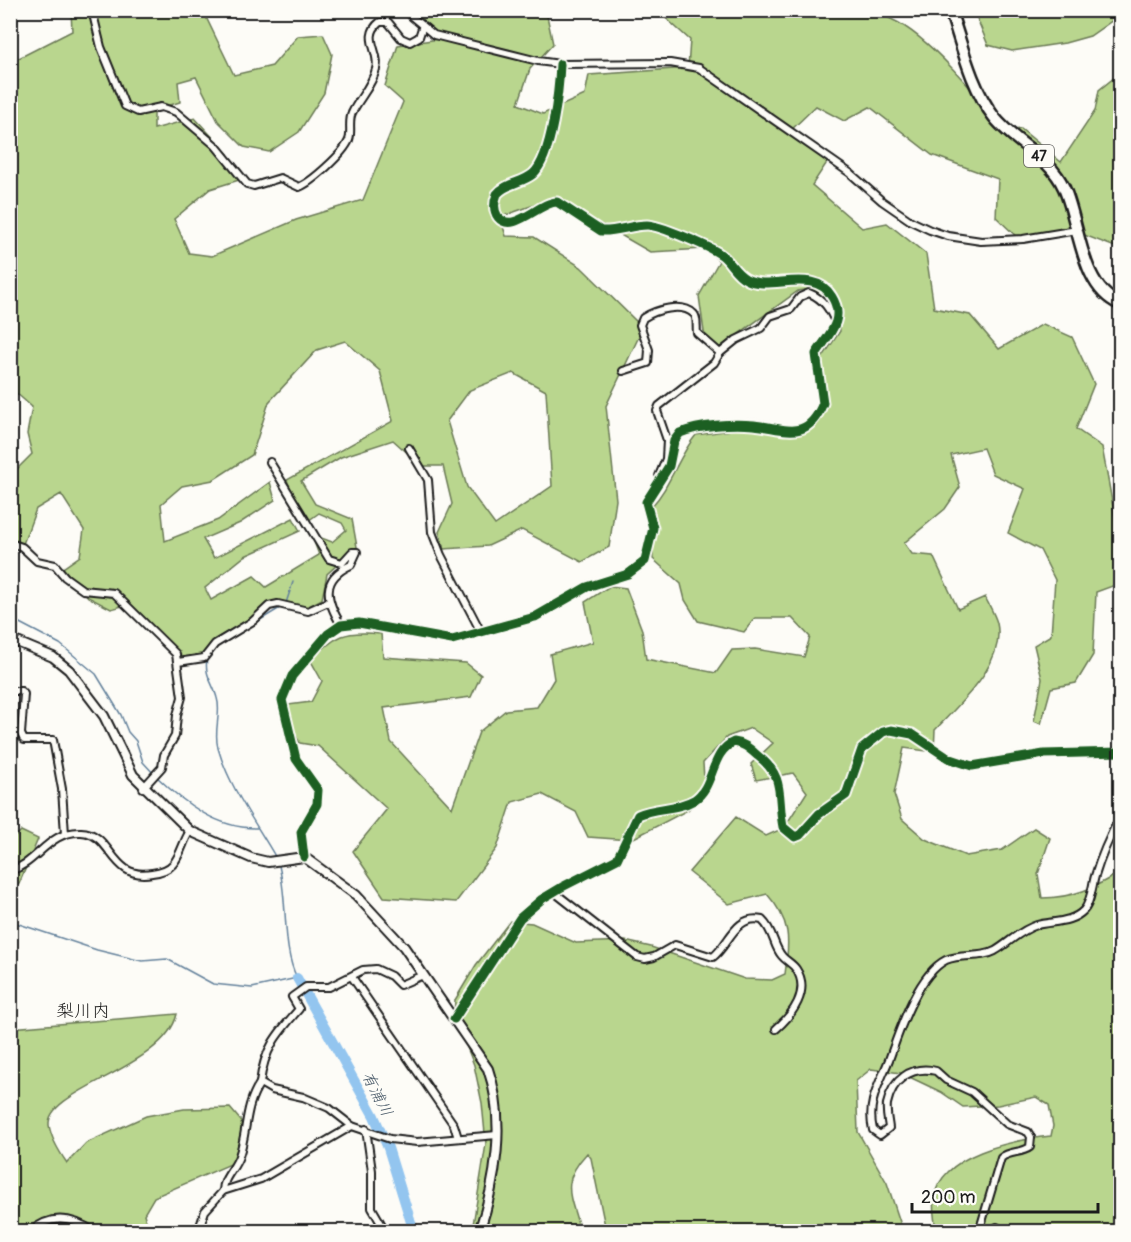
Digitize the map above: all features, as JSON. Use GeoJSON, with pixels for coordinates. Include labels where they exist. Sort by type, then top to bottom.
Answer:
{"type":"FeatureCollection","features":[{"type":"Feature","properties":{"kind":"main road","name":"47"},"geometry":{"type":"LineString","coordinates":[[950,10],[972,74],[988,107],[1000,123],[1056,172],[1065,189],[1093,280],[1103,294],[1120,304]]}},
{"type":"Feature","properties":{"kind":"street"},"geometry":{"type":"LineString","coordinates":[[92,10],[101,47],[125,106],[138,112],[161,108],[176,112],[216,146],[247,184],[254,186],[279,178],[299,187],[328,165],[347,144],[351,114],[376,70],[372,31],[380,22],[388,22],[401,38],[410,42],[419,38],[422,28]]}},
{"type":"Feature","properties":{"kind":"street"},"geometry":{"type":"LineString","coordinates":[[404,10],[422,28],[434,35],[472,46],[560,64],[670,63],[699,68],[850,173],[882,201],[911,221],[948,236],[981,241],[1023,239],[1077,229]]}},
{"type":"Feature","properties":{"kind":"street"},"geometry":{"type":"LineString","coordinates":[[304,857],[301,832],[317,804],[318,790],[296,759],[282,700],[285,688],[328,634],[341,625],[359,623],[452,640],[535,617],[587,586],[619,577],[639,567],[649,554],[653,528],[646,502],[669,466],[676,437],[685,431],[749,425],[794,432],[809,425],[823,403],[816,354],[836,324],[836,304],[821,285],[810,282],[746,280],[718,253],[658,226],[647,225],[601,231],[558,202],[542,205],[518,222],[510,223],[499,217],[495,209],[496,194],[508,185],[527,178],[541,163],[552,125],[560,64]]}},
{"type":"Feature","properties":{"kind":"street"},"geometry":{"type":"LineString","coordinates":[[660,481],[659,475],[666,459],[667,440],[657,411],[659,406],[714,363],[720,353],[736,340],[761,328],[770,316],[791,309],[800,297],[809,294],[818,297],[830,310],[836,324]]}},
{"type":"Feature","properties":{"kind":"street"},"geometry":{"type":"LineString","coordinates":[[623,371],[648,363],[649,350],[640,325],[643,318],[673,307],[693,312],[696,317],[697,333],[720,353]]}},
{"type":"Feature","properties":{"kind":"street"},"geometry":{"type":"LineString","coordinates":[[409,448],[428,480],[432,532],[441,555],[481,632]]}},
{"type":"Feature","properties":{"kind":"street"},"geometry":{"type":"LineString","coordinates":[[270,462],[329,559],[342,563],[352,552],[357,552],[351,565],[341,570],[327,590],[330,604],[341,625]]}},
{"type":"Feature","properties":{"kind":"street"},"geometry":{"type":"LineString","coordinates":[[10,543],[22,547],[37,561],[55,565],[65,577],[83,590],[114,593],[176,654],[177,678],[182,697],[175,736],[164,755],[162,767],[147,783]]}},
{"type":"Feature","properties":{"kind":"street"},"geometry":{"type":"LineString","coordinates":[[178,662],[204,658],[222,640],[253,621],[269,606],[278,604],[308,611],[326,603],[330,604]]}},
{"type":"Feature","properties":{"kind":"street"},"geometry":{"type":"LineString","coordinates":[[10,639],[53,657],[69,670],[104,716],[133,775],[147,783],[190,831],[250,858],[268,862],[304,857],[356,895],[385,924],[454,1019],[488,1070],[494,1086],[497,1135],[490,1194],[479,1232]]}},
{"type":"Feature","properties":{"kind":"street"},"geometry":{"type":"LineString","coordinates":[[10,691],[21,691],[24,694],[21,734],[24,740],[53,740],[62,789],[65,834]]}},
{"type":"Feature","properties":{"kind":"street"},"geometry":{"type":"LineString","coordinates":[[454,1019],[515,924],[554,892],[617,859],[638,815],[694,800],[705,788],[719,756],[734,742],[742,743],[774,771],[778,779],[783,827],[789,835],[795,837],[800,835],[819,814],[846,795],[859,754],[872,739],[883,732],[899,731],[912,734],[948,758],[972,766],[1044,754],[1120,752]]}},
{"type":"Feature","properties":{"kind":"street"},"geometry":{"type":"LineString","coordinates":[[979,1232],[1001,1158],[1030,1147],[1031,1137],[1028,1132],[1007,1124],[972,1092],[928,1069],[912,1071],[901,1077],[887,1104],[889,1128],[880,1135],[873,1130],[871,1123],[873,1094],[886,1068],[901,1022],[926,980],[939,965],[954,958],[986,954],[1037,925],[1062,921],[1080,913],[1088,904],[1104,850],[1120,818]]}},
{"type":"Feature","properties":{"kind":"street"},"geometry":{"type":"LineString","coordinates":[[10,871],[31,862],[43,847],[65,834],[90,833],[122,868],[144,875],[171,867],[190,831]]}},
{"type":"Feature","properties":{"kind":"street"},"geometry":{"type":"LineString","coordinates":[[554,892],[637,957],[645,959],[675,945],[713,957],[720,952],[735,929],[752,919],[762,920],[774,934],[782,956],[795,967],[801,983],[796,1009],[776,1029]]}},
{"type":"Feature","properties":{"kind":"street"},"geometry":{"type":"LineString","coordinates":[[224,1191],[223,1183],[239,1156],[249,1102],[260,1083],[264,1057],[280,1030],[299,1009],[292,997],[299,990],[329,987],[363,970],[376,969],[403,985],[423,975]]}},
{"type":"Feature","properties":{"kind":"street"},"geometry":{"type":"LineString","coordinates":[[352,977],[454,1125],[458,1138]]}},
{"type":"Feature","properties":{"kind":"street"},"geometry":{"type":"LineString","coordinates":[[260,1083],[272,1090],[303,1097],[329,1108],[352,1126],[390,1139],[406,1141],[497,1135]]}},
{"type":"Feature","properties":{"kind":"street"},"geometry":{"type":"LineString","coordinates":[[198,1232],[205,1211],[224,1191],[261,1179],[352,1126]]}},
{"type":"Feature","properties":{"kind":"street"},"geometry":{"type":"LineString","coordinates":[[366,1130],[372,1171],[372,1208],[386,1232]]}},
{"type":"Feature","properties":{"kind":"street"},"geometry":{"type":"LineString","coordinates":[[30,1232],[48,1221],[66,1218],[78,1221],[95,1232]]}},
{"type":"Feature","properties":{"kind":"street"},"geometry":{"type":"LineString","coordinates":[[989,1232],[997,1227],[1000,1232]]}},
{"type":"Feature","properties":{"kind":"green space"},"geometry":{"type":"Polygon","coordinates":[[[1120,10],[1120,15],[1090,36],[1065,43],[1012,51],[988,45],[974,11],[1120,10]]]}},
{"type":"Feature","properties":{"kind":"green space"},"geometry":{"type":"Polygon","coordinates":[[[71,11],[203,11],[234,75],[272,66],[298,36],[323,34],[332,54],[324,93],[299,132],[269,152],[244,147],[218,121],[196,77],[178,82],[180,102],[154,110],[154,129],[195,118],[228,154],[239,180],[210,189],[174,219],[189,253],[212,256],[296,220],[363,200],[403,102],[385,86],[398,45],[439,39],[405,11],[546,11],[553,44],[530,69],[518,104],[543,114],[585,95],[589,75],[688,68],[690,40],[658,11],[864,11],[881,15],[906,27],[953,69],[1005,131],[1021,129],[1061,162],[1095,111],[1099,90],[1120,73],[1120,249],[1069,229],[1017,237],[996,217],[998,179],[932,155],[870,107],[844,121],[816,106],[788,133],[830,158],[812,185],[862,228],[887,223],[926,254],[934,308],[970,315],[999,349],[1043,324],[1072,337],[1094,384],[1076,429],[1102,447],[1120,545],[1120,589],[1115,585],[1096,592],[1093,655],[1076,683],[1051,688],[1041,724],[1034,721],[1042,679],[1034,645],[1051,635],[1055,580],[1040,550],[1008,533],[1025,489],[993,474],[983,448],[951,455],[960,487],[945,509],[904,543],[912,554],[933,556],[958,609],[985,597],[997,623],[998,638],[995,653],[979,682],[935,730],[934,752],[904,748],[894,794],[902,819],[925,839],[966,856],[1002,850],[1034,828],[1050,838],[1038,874],[1042,898],[1053,898],[1083,891],[1120,872],[1120,1231],[936,1231],[934,1198],[939,1183],[950,1170],[981,1152],[1018,1141],[1051,1136],[1053,1126],[1049,1105],[1036,1097],[998,1105],[963,1107],[941,1092],[901,1073],[871,1069],[856,1081],[858,1132],[887,1183],[903,1231],[606,1231],[591,1158],[587,1153],[578,1164],[570,1182],[571,1199],[580,1231],[472,1231],[486,1144],[482,1103],[474,1065],[454,1015],[455,1000],[476,965],[510,921],[532,923],[576,943],[625,941],[651,947],[745,979],[772,980],[785,974],[788,940],[785,922],[767,894],[729,904],[689,872],[736,817],[766,836],[784,828],[807,792],[793,773],[756,780],[751,764],[773,743],[751,728],[727,737],[703,763],[705,795],[688,810],[630,840],[588,837],[576,812],[542,794],[512,802],[497,848],[456,902],[384,897],[353,851],[387,809],[318,746],[300,743],[280,706],[311,702],[322,681],[311,661],[334,640],[349,634],[381,634],[383,657],[466,663],[481,675],[471,697],[384,708],[391,742],[452,808],[479,732],[506,710],[537,707],[554,679],[550,654],[593,642],[585,602],[610,586],[626,588],[642,630],[646,659],[716,673],[732,650],[755,649],[804,657],[810,637],[792,618],[755,618],[744,632],[698,621],[685,600],[681,584],[653,559],[651,507],[664,490],[696,435],[739,429],[796,434],[827,405],[815,369],[840,331],[838,310],[812,289],[798,291],[719,348],[705,339],[699,296],[719,261],[705,249],[650,252],[605,226],[545,201],[500,217],[506,236],[534,237],[581,267],[643,328],[606,406],[616,500],[609,547],[582,562],[522,530],[488,546],[444,549],[439,532],[452,504],[443,466],[422,466],[393,440],[341,457],[301,481],[315,504],[352,519],[357,547],[327,574],[322,599],[307,607],[268,603],[251,618],[215,639],[206,656],[180,661],[130,604],[111,609],[88,597],[63,568],[80,556],[84,530],[61,494],[36,509],[23,544],[11,543],[11,475],[32,454],[27,434],[32,407],[14,391],[11,392],[11,62],[72,31],[71,11]],[[345,341],[317,350],[269,402],[252,455],[213,480],[182,486],[161,504],[165,541],[218,520],[270,482],[275,500],[240,523],[203,539],[214,558],[293,518],[300,531],[245,556],[205,588],[211,600],[254,576],[266,587],[319,555],[311,534],[332,542],[346,530],[342,523],[319,513],[305,523],[287,480],[393,421],[380,371],[345,341]],[[513,373],[470,390],[447,421],[467,487],[495,525],[552,486],[546,391],[513,373]]]}},
{"type":"Feature","properties":{"kind":"green space"},"geometry":{"type":"Polygon","coordinates":[[[21,831],[38,839],[19,884],[11,889],[10,842],[21,831]]]}},
{"type":"Feature","properties":{"kind":"green space"},"geometry":{"type":"Polygon","coordinates":[[[177,1014],[168,1033],[152,1049],[66,1100],[53,1112],[49,1125],[56,1145],[67,1163],[86,1143],[146,1116],[184,1109],[230,1108],[241,1121],[243,1151],[233,1163],[154,1197],[144,1214],[149,1231],[11,1232],[11,1028],[177,1014]]]}},
{"type":"Feature","properties":{"kind":"waterway"},"geometry":{"type":"LineString","coordinates":[[286,603],[293,582]]}},
{"type":"Feature","properties":{"kind":"waterway"},"geometry":{"type":"LineString","coordinates":[[244,630],[280,608]]}},
{"type":"Feature","properties":{"kind":"waterway"},"geometry":{"type":"LineString","coordinates":[[10,618],[60,644],[96,674],[121,715],[128,732],[136,741],[143,762],[154,774]]}},
{"type":"Feature","properties":{"kind":"waterway"},"geometry":{"type":"LineString","coordinates":[[207,659],[208,674],[219,710],[216,735],[218,748],[236,791],[276,858]]}},
{"type":"Feature","properties":{"kind":"waterway"},"geometry":{"type":"LineString","coordinates":[[157,777],[202,813],[229,824],[257,828]]}},
{"type":"Feature","properties":{"kind":"waterway"},"geometry":{"type":"LineString","coordinates":[[10,921],[97,950],[142,961],[167,959],[213,984],[252,988],[297,978],[289,952],[278,862]]}},
{"type":"Feature","properties":{"kind":"waterway","name":"有浦川"},"geometry":{"type":"LineString","coordinates":[[297,978],[374,1116],[388,1148],[414,1232]]}},
{"type":"Feature","properties":{"kind":"cycle path"},"geometry":{"type":"LineString","coordinates":[[304,857],[301,832],[317,804],[318,790],[296,759],[282,700],[292,676],[328,634],[341,625],[359,623],[452,640],[535,617],[587,587],[628,574],[645,561],[653,528],[646,502],[669,466],[674,441],[680,433],[706,426],[736,424],[794,430],[810,424],[823,403],[816,354],[834,327],[837,313],[832,297],[824,288],[815,283],[803,281],[767,283],[746,279],[720,254],[662,228],[647,225],[601,231],[557,202],[550,203],[519,220],[504,222],[498,217],[494,206],[497,194],[533,174],[545,153],[553,122],[560,64]]}},
{"type":"Feature","properties":{"kind":"cycle path"},"geometry":{"type":"LineString","coordinates":[[454,1019],[520,918],[542,899],[617,859],[638,815],[694,800],[706,787],[721,753],[734,742],[750,749],[773,772],[779,788],[783,827],[795,837],[800,835],[819,814],[846,795],[862,749],[883,732],[891,730],[912,734],[948,758],[972,766],[1044,754],[1120,752]]}},
{"type":"Feature","properties":{"kind":"district","name":"梨川内"},"geometry":{"type":"Point","coordinates":[83,1011]}}]}
